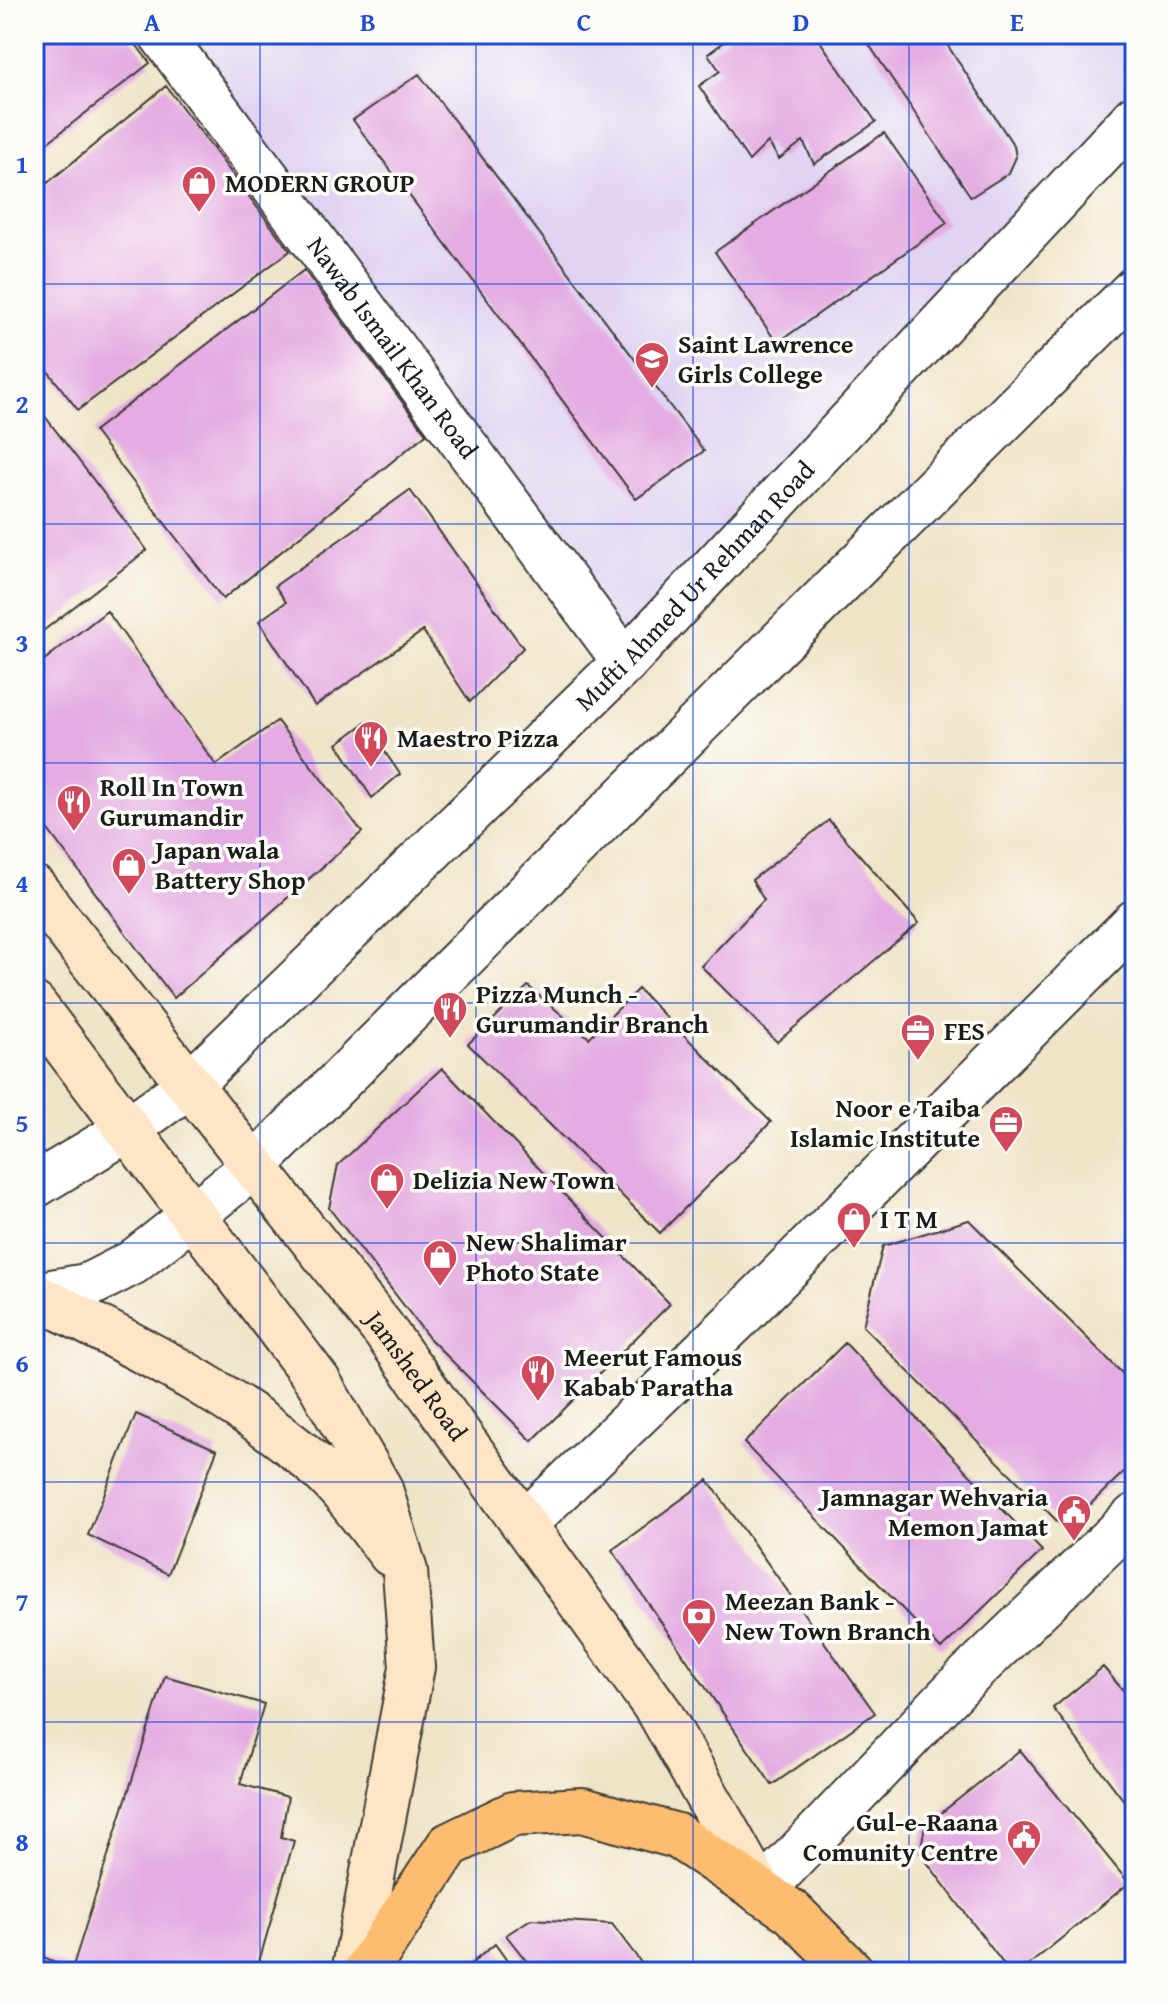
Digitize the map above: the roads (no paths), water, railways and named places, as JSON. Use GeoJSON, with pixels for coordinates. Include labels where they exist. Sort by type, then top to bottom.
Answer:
{"type":"FeatureCollection","features":[{"type":"Feature","properties":{"kind":"highway"},"geometry":{"type":"LineString","coordinates":[[365,1972],[449,1845],[513,1814],[582,1810],[677,1836],[776,1902],[852,1972]]}},
{"type":"Feature","properties":{"kind":"highway"},"geometry":{"type":"LineString","coordinates":[[776,1902],[826,1972]]}},
{"type":"Feature","properties":{"kind":"main road","name":"Jamshed Road"},"geometry":{"type":"LineString","coordinates":[[34,888],[383,1329],[660,1713],[776,1902],[834,1972]]}},
{"type":"Feature","properties":{"kind":"main road"},"geometry":{"type":"LineString","coordinates":[[34,1005],[318,1381],[380,1489],[405,1571],[412,1667],[354,1972]]}},
{"type":"Feature","properties":{"kind":"main road"},"geometry":{"type":"LineString","coordinates":[[34,1295],[164,1361],[241,1408],[322,1471],[405,1571]]}},
{"type":"Feature","properties":{"kind":"street","name":"Nawab Ismail Khan Road"},"geometry":{"type":"LineString","coordinates":[[161,34],[625,662]]}},
{"type":"Feature","properties":{"kind":"street","name":"Mufti Ahmed Ur Rehman Road"},"geometry":{"type":"LineString","coordinates":[[34,1186],[128,1129],[189,1085],[625,662],[1135,117]]}},
{"type":"Feature","properties":{"kind":"street"},"geometry":{"type":"LineString","coordinates":[[34,1295],[87,1286],[132,1263],[254,1166],[1135,289]]}},
{"type":"Feature","properties":{"kind":"street"},"geometry":{"type":"LineString","coordinates":[[524,1524],[745,1311],[1135,922]]}},
{"type":"Feature","properties":{"kind":"street"},"geometry":{"type":"LineString","coordinates":[[776,1902],[964,1680],[1135,1516]]}},
{"type":"Feature","properties":{"kind":"place","name":"MODERN GROUP"},"geometry":{"type":"Point","coordinates":[199,214]}},
{"type":"Feature","properties":{"kind":"place","name":"Saint Lawrence Girls College"},"geometry":{"type":"Point","coordinates":[652,390]}},
{"type":"Feature","properties":{"kind":"place","name":"Maestro Pizza"},"geometry":{"type":"Point","coordinates":[371,769]}},
{"type":"Feature","properties":{"kind":"place","name":"Roll In Town Gurumandir"},"geometry":{"type":"Point","coordinates":[74,833]}},
{"type":"Feature","properties":{"kind":"place","name":"Japan wala Battery Shop"},"geometry":{"type":"Point","coordinates":[129,896]}},
{"type":"Feature","properties":{"kind":"place","name":"Pizza Munch - Gurumandir Branch"},"geometry":{"type":"Point","coordinates":[450,1040]}},
{"type":"Feature","properties":{"kind":"place","name":"FES"},"geometry":{"type":"Point","coordinates":[918,1062]}},
{"type":"Feature","properties":{"kind":"place","name":"Noor e Taiba Islamic Institute"},"geometry":{"type":"Point","coordinates":[1006,1154]}},
{"type":"Feature","properties":{"kind":"place","name":"Delizia New Town"},"geometry":{"type":"Point","coordinates":[387,1211]}},
{"type":"Feature","properties":{"kind":"place","name":"I T M"},"geometry":{"type":"Point","coordinates":[854,1250]}},
{"type":"Feature","properties":{"kind":"place","name":"New Shalimar Photo State"},"geometry":{"type":"Point","coordinates":[440,1288]}},
{"type":"Feature","properties":{"kind":"place","name":"Meerut Famous Kabab Paratha"},"geometry":{"type":"Point","coordinates":[538,1403]}},
{"type":"Feature","properties":{"kind":"place","name":"Jamnagar Wehvaria Memon Jamat"},"geometry":{"type":"Point","coordinates":[1074,1543]}},
{"type":"Feature","properties":{"kind":"place","name":"Meezan Bank - New Town Branch"},"geometry":{"type":"Point","coordinates":[699,1647]}},
{"type":"Feature","properties":{"kind":"place","name":"Gul-e-Raana Comunity Centre"},"geometry":{"type":"Point","coordinates":[1024,1868]}}]}
